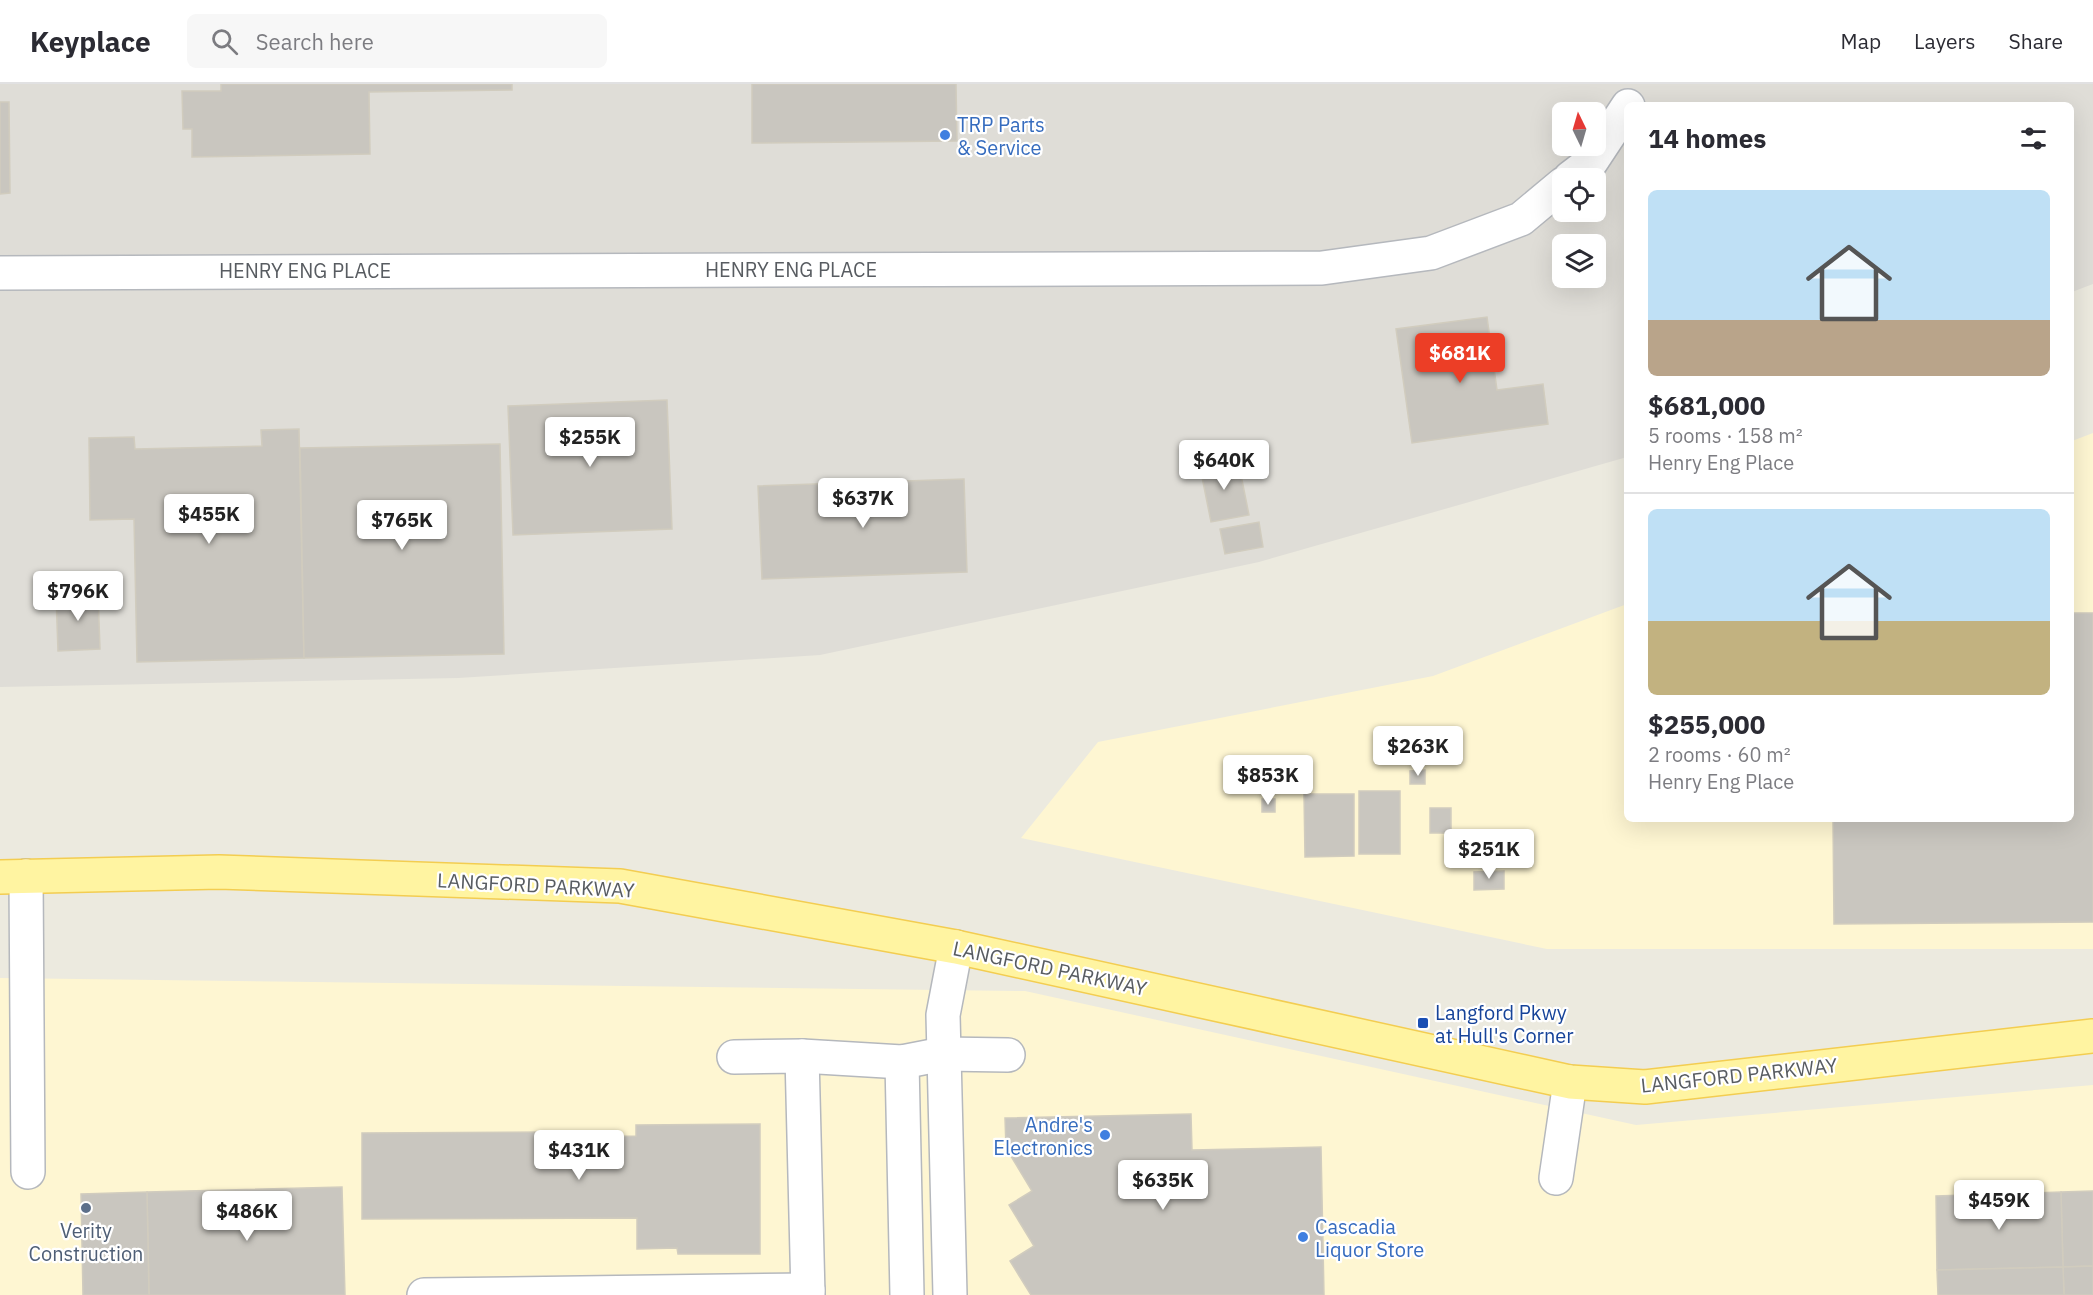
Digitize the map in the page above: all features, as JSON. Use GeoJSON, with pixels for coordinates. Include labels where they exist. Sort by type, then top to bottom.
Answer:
{"type":"FeatureCollection","features":[{"type":"Feature","properties":{"kind":"main road","name":"LANGFORD PARKWAY"},"geometry":{"type":"LineString","coordinates":[[13,876],[219,872],[620,886],[956,947],[1570,1082],[1645,1087],[2093,1036]]}},
{"type":"Feature","properties":{"kind":"street"},"geometry":{"type":"LineString","coordinates":[[1631,102],[1642,84]]}},
{"type":"Feature","properties":{"kind":"street"},"geometry":{"type":"LineString","coordinates":[[1583,168],[1591,162],[1624,112]]}},
{"type":"Feature","properties":{"kind":"street","name":"HENRY ENG PLACE"},"geometry":{"type":"LineString","coordinates":[[0,273],[1322,268],[1431,253],[1521,219],[1552,193]]}},
{"type":"Feature","properties":{"kind":"street"},"geometry":{"type":"LineString","coordinates":[[13,876],[33,1158]]}},
{"type":"Feature","properties":{"kind":"street"},"geometry":{"type":"LineString","coordinates":[[950,1295],[942,1015],[956,947]]}},
{"type":"Feature","properties":{"kind":"street"},"geometry":{"type":"LineString","coordinates":[[734,1057],[802,1056],[902,1062],[943,1054],[1008,1055]]}},
{"type":"Feature","properties":{"kind":"street"},"geometry":{"type":"LineString","coordinates":[[424,1295],[808,1293],[802,1056]]}},
{"type":"Feature","properties":{"kind":"street"},"geometry":{"type":"LineString","coordinates":[[902,1062],[907,1295]]}},
{"type":"Feature","properties":{"kind":"street"},"geometry":{"type":"LineString","coordinates":[[1556,1178],[1570,1082]]}},
{"type":"Feature","properties":{"kind":"shaded area"},"geometry":{"type":"Polygon","coordinates":[[[0,84],[2093,84],[2093,284],[2074,291],[2074,102],[1624,102],[1624,458],[1259,562],[820,655],[458,678],[0,687],[0,84]]]}},
{"type":"Feature","properties":{"kind":"shaded area"},"geometry":{"type":"Polygon","coordinates":[[[2093,433],[2093,949],[1547,949],[1021,838],[1098,742],[1433,676],[1624,605],[1624,822],[2074,822],[2074,440],[2093,433]]]}},
{"type":"Feature","properties":{"kind":"shaded area"},"geometry":{"type":"Polygon","coordinates":[[[0,978],[1025,991],[1636,1125],[2093,1085],[2093,1295],[0,1295],[0,978]]]}},
{"type":"Feature","properties":{"kind":"building"},"geometry":{"type":"Polygon","coordinates":[[[221,84],[512,84],[512,90],[369,92],[370,154],[192,157],[192,129],[183,129],[182,91],[221,91],[221,84]]]}},
{"type":"Feature","properties":{"kind":"building"},"geometry":{"type":"Polygon","coordinates":[[[752,84],[956,84],[957,141],[752,143],[752,84]]]}},
{"type":"Feature","properties":{"kind":"building"},"geometry":{"type":"Polygon","coordinates":[[[0,102],[9,102],[10,193],[0,194],[0,102]]]}},
{"type":"Feature","properties":{"kind":"building"},"geometry":{"type":"Polygon","coordinates":[[[1487,317],[1497,390],[1543,384],[1548,424],[1412,443],[1396,329],[1487,317]]]}},
{"type":"Feature","properties":{"kind":"building"},"geometry":{"type":"Polygon","coordinates":[[[667,400],[672,529],[513,535],[508,406],[667,400]]]}},
{"type":"Feature","properties":{"kind":"building"},"geometry":{"type":"Polygon","coordinates":[[[299,429],[304,658],[137,662],[134,519],[90,520],[89,438],[134,437],[135,449],[262,446],[261,430],[299,429]]]}},
{"type":"Feature","properties":{"kind":"building"},"geometry":{"type":"Polygon","coordinates":[[[500,444],[504,654],[304,658],[300,448],[500,444]]]}},
{"type":"Feature","properties":{"kind":"building"},"geometry":{"type":"Polygon","coordinates":[[[1238,460],[1249,515],[1211,522],[1200,467],[1238,460]]]}},
{"type":"Feature","properties":{"kind":"building"},"geometry":{"type":"Polygon","coordinates":[[[964,479],[967,572],[762,579],[758,486],[964,479]]]}},
{"type":"Feature","properties":{"kind":"building"},"geometry":{"type":"Polygon","coordinates":[[[1259,522],[1263,547],[1225,554],[1220,529],[1259,522]]]}},
{"type":"Feature","properties":{"kind":"building"},"geometry":{"type":"Polygon","coordinates":[[[98,593],[100,649],[58,651],[56,595],[98,593]]]}},
{"type":"Feature","properties":{"kind":"building"},"geometry":{"type":"Polygon","coordinates":[[[2074,613],[2093,613],[2093,922],[1834,924],[1833,822],[2074,822],[2074,613]]]}},
{"type":"Feature","properties":{"kind":"building"},"geometry":{"type":"Polygon","coordinates":[[[1425,770],[1425,784],[1410,784],[1410,771],[1425,770]]]}},
{"type":"Feature","properties":{"kind":"building"},"geometry":{"type":"Polygon","coordinates":[[[1359,791],[1400,791],[1400,854],[1359,854],[1359,791]]]}},
{"type":"Feature","properties":{"kind":"building"},"geometry":{"type":"Polygon","coordinates":[[[1304,794],[1354,794],[1354,856],[1305,857],[1304,794]]]}},
{"type":"Feature","properties":{"kind":"building"},"geometry":{"type":"Polygon","coordinates":[[[1262,799],[1275,799],[1275,812],[1262,812],[1262,799]]]}},
{"type":"Feature","properties":{"kind":"building"},"geometry":{"type":"Polygon","coordinates":[[[1430,808],[1451,808],[1451,833],[1430,833],[1430,808]]]}},
{"type":"Feature","properties":{"kind":"building"},"geometry":{"type":"Polygon","coordinates":[[[1504,871],[1504,889],[1474,890],[1474,872],[1504,871]]]}},
{"type":"Feature","properties":{"kind":"building"},"geometry":{"type":"Polygon","coordinates":[[[1191,1114],[1192,1150],[1321,1147],[1324,1295],[1031,1295],[1010,1261],[1034,1246],[1009,1205],[1032,1191],[1006,1148],[1005,1118],[1191,1114]]]}},
{"type":"Feature","properties":{"kind":"building"},"geometry":{"type":"Polygon","coordinates":[[[760,1124],[760,1254],[678,1254],[677,1248],[637,1249],[637,1218],[362,1219],[362,1133],[555,1132],[555,1137],[636,1136],[636,1125],[760,1124]]]}},
{"type":"Feature","properties":{"kind":"building"},"geometry":{"type":"Polygon","coordinates":[[[342,1187],[345,1295],[149,1295],[147,1192],[342,1187]]]}},
{"type":"Feature","properties":{"kind":"building"},"geometry":{"type":"Polygon","coordinates":[[[2093,1191],[2093,1266],[2063,1267],[2061,1192],[2093,1191]]]}},
{"type":"Feature","properties":{"kind":"building"},"geometry":{"type":"Polygon","coordinates":[[[147,1192],[149,1295],[83,1295],[81,1194],[147,1192]]]}},
{"type":"Feature","properties":{"kind":"building"},"geometry":{"type":"Polygon","coordinates":[[[2061,1192],[2063,1267],[1937,1270],[1936,1196],[2061,1192]]]}},
{"type":"Feature","properties":{"kind":"building"},"geometry":{"type":"Polygon","coordinates":[[[2093,1266],[2093,1295],[2064,1295],[2063,1267],[2093,1266]]]}},
{"type":"Feature","properties":{"kind":"building"},"geometry":{"type":"Polygon","coordinates":[[[2063,1267],[2064,1295],[1938,1295],[1937,1270],[2063,1267]]]}},
{"type":"Feature","properties":{"kind":"place","name":"TRP Parts & Service"},"geometry":{"type":"Point","coordinates":[945,135]}},
{"type":"Feature","properties":{"kind":"place","name":"Langford Pkwy at Hull's Corner"},"geometry":{"type":"Point","coordinates":[1423,1023]}},
{"type":"Feature","properties":{"kind":"place","name":"Andre's Electronics"},"geometry":{"type":"Point","coordinates":[1105,1135]}},
{"type":"Feature","properties":{"kind":"place","name":"Verity Construction"},"geometry":{"type":"Point","coordinates":[86,1208]}},
{"type":"Feature","properties":{"kind":"place","name":"Cascadia Liquor Store"},"geometry":{"type":"Point","coordinates":[1303,1237]}}]}
